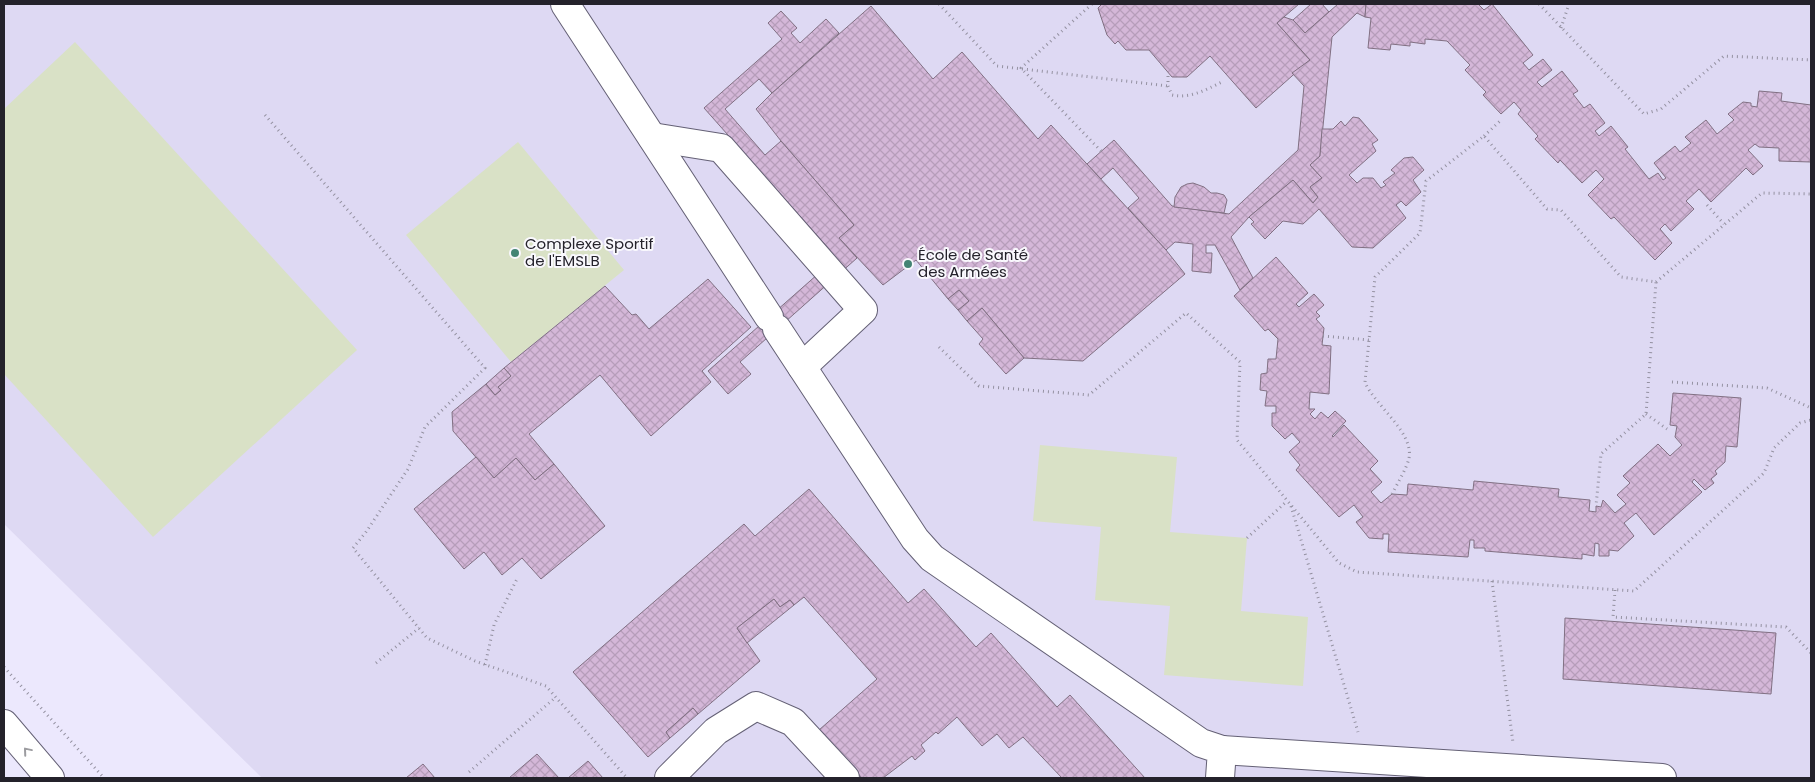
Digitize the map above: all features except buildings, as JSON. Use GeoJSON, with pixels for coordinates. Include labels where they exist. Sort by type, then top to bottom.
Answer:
{"type":"FeatureCollection","features":[{"type":"Feature","properties":{"kind":"main road"},"geometry":{"type":"LineString","coordinates":[[565,4],[915,540],[932,558],[1201,743],[1222,750],[1662,778]]}},
{"type":"Feature","properties":{"kind":"main road"},"geometry":{"type":"LineString","coordinates":[[652,137],[721,148],[863,310],[802,367]]}},
{"type":"Feature","properties":{"kind":"main road"},"geometry":{"type":"LineString","coordinates":[[669,778],[716,731],[756,706],[794,722],[845,778]]}},
{"type":"Feature","properties":{"kind":"main road"},"geometry":{"type":"LineString","coordinates":[[4,724],[50,778]]}},
{"type":"Feature","properties":{"kind":"main road"},"geometry":{"type":"LineString","coordinates":[[1220,778],[1222,750]]}},
{"type":"Feature","properties":{"kind":"path"},"geometry":{"type":"LineString","coordinates":[[939,4],[997,66],[1168,86]]}},
{"type":"Feature","properties":{"kind":"path"},"geometry":{"type":"LineString","coordinates":[[1021,68],[1092,4]]}},
{"type":"Feature","properties":{"kind":"path"},"geometry":{"type":"LineString","coordinates":[[1539,4],[1644,114],[1661,109],[1724,56],[1811,60]]}},
{"type":"Feature","properties":{"kind":"path"},"geometry":{"type":"LineString","coordinates":[[1561,29],[1569,4]]}},
{"type":"Feature","properties":{"kind":"path"},"geometry":{"type":"LineString","coordinates":[[1021,68],[1101,151]]}},
{"type":"Feature","properties":{"kind":"path"},"geometry":{"type":"LineString","coordinates":[[1168,76],[1168,86],[1172,95],[1181,97],[1199,93],[1224,81]]}},
{"type":"Feature","properties":{"kind":"path"},"geometry":{"type":"LineString","coordinates":[[265,115],[485,368],[425,427],[408,469],[366,532],[353,548],[427,638],[485,665],[546,686],[627,778]]}},
{"type":"Feature","properties":{"kind":"path"},"geometry":{"type":"LineString","coordinates":[[1392,494],[1409,458],[1408,443],[1394,422],[1369,392],[1365,382],[1375,277],[1420,233],[1426,181],[1484,136],[1500,121]]}},
{"type":"Feature","properties":{"kind":"path"},"geometry":{"type":"LineString","coordinates":[[1484,136],[1547,209],[1561,210],[1621,277],[1656,282]]}},
{"type":"Feature","properties":{"kind":"path"},"geometry":{"type":"LineString","coordinates":[[1596,506],[1601,454],[1646,414],[1656,282],[1762,192],[1811,194]]}},
{"type":"Feature","properties":{"kind":"path"},"geometry":{"type":"LineString","coordinates":[[1707,205],[1724,224]]}},
{"type":"Feature","properties":{"kind":"path"},"geometry":{"type":"LineString","coordinates":[[939,347],[980,386],[1089,395],[1186,313],[1240,362],[1237,440],[1339,563],[1357,572],[1634,591],[1764,473],[1774,448],[1800,423],[1811,420]]}},
{"type":"Feature","properties":{"kind":"path"},"geometry":{"type":"LineString","coordinates":[[1323,336],[1369,340]]}},
{"type":"Feature","properties":{"kind":"path"},"geometry":{"type":"LineString","coordinates":[[1672,382],[1767,388],[1811,408]]}},
{"type":"Feature","properties":{"kind":"path"},"geometry":{"type":"LineString","coordinates":[[1646,414],[1667,429]]}},
{"type":"Feature","properties":{"kind":"path"},"geometry":{"type":"LineString","coordinates":[[1247,538],[1287,501]]}},
{"type":"Feature","properties":{"kind":"path"},"geometry":{"type":"LineString","coordinates":[[1290,504],[1360,738]]}},
{"type":"Feature","properties":{"kind":"path"},"geometry":{"type":"LineString","coordinates":[[485,665],[494,625],[517,579]]}},
{"type":"Feature","properties":{"kind":"path"},"geometry":{"type":"LineString","coordinates":[[1492,581],[1514,746]]}},
{"type":"Feature","properties":{"kind":"path"},"geometry":{"type":"LineString","coordinates":[[1615,590],[1612,617],[1786,627],[1811,653]]}},
{"type":"Feature","properties":{"kind":"path"},"geometry":{"type":"LineString","coordinates":[[376,663],[419,628]]}},
{"type":"Feature","properties":{"kind":"path"},"geometry":{"type":"LineString","coordinates":[[4,667],[104,778]]}},
{"type":"Feature","properties":{"kind":"path"},"geometry":{"type":"LineString","coordinates":[[469,772],[556,697]]}},
{"type":"Feature","properties":{"kind":"shaded area","name":"École de Santé des Armées"},"geometry":{"type":"Polygon","coordinates":[[[4,4],[1811,4],[1811,778],[262,778],[4,524],[4,4]]]}},
{"type":"Feature","properties":{"kind":"green space"},"geometry":{"type":"Polygon","coordinates":[[[75,42],[357,350],[153,537],[4,374],[4,109],[75,42]]]}},
{"type":"Feature","properties":{"kind":"green space","name":"Complexe Sportif de l'EMSLB"},"geometry":{"type":"Polygon","coordinates":[[[518,142],[624,270],[511,362],[406,235],[518,142]]]}},
{"type":"Feature","properties":{"kind":"green space"},"geometry":{"type":"Polygon","coordinates":[[[1040,445],[1177,457],[1170,532],[1247,538],[1241,611],[1308,617],[1303,686],[1164,675],[1170,606],[1095,600],[1101,527],[1033,521],[1040,445]]]}},
{"type":"Feature","properties":{"kind":"place","name":"Complexe Sportif de l'EMSLB"},"geometry":{"type":"Point","coordinates":[515,253]}},
{"type":"Feature","properties":{"kind":"place","name":"École de Santé des Armées"},"geometry":{"type":"Point","coordinates":[908,264]}}]}
